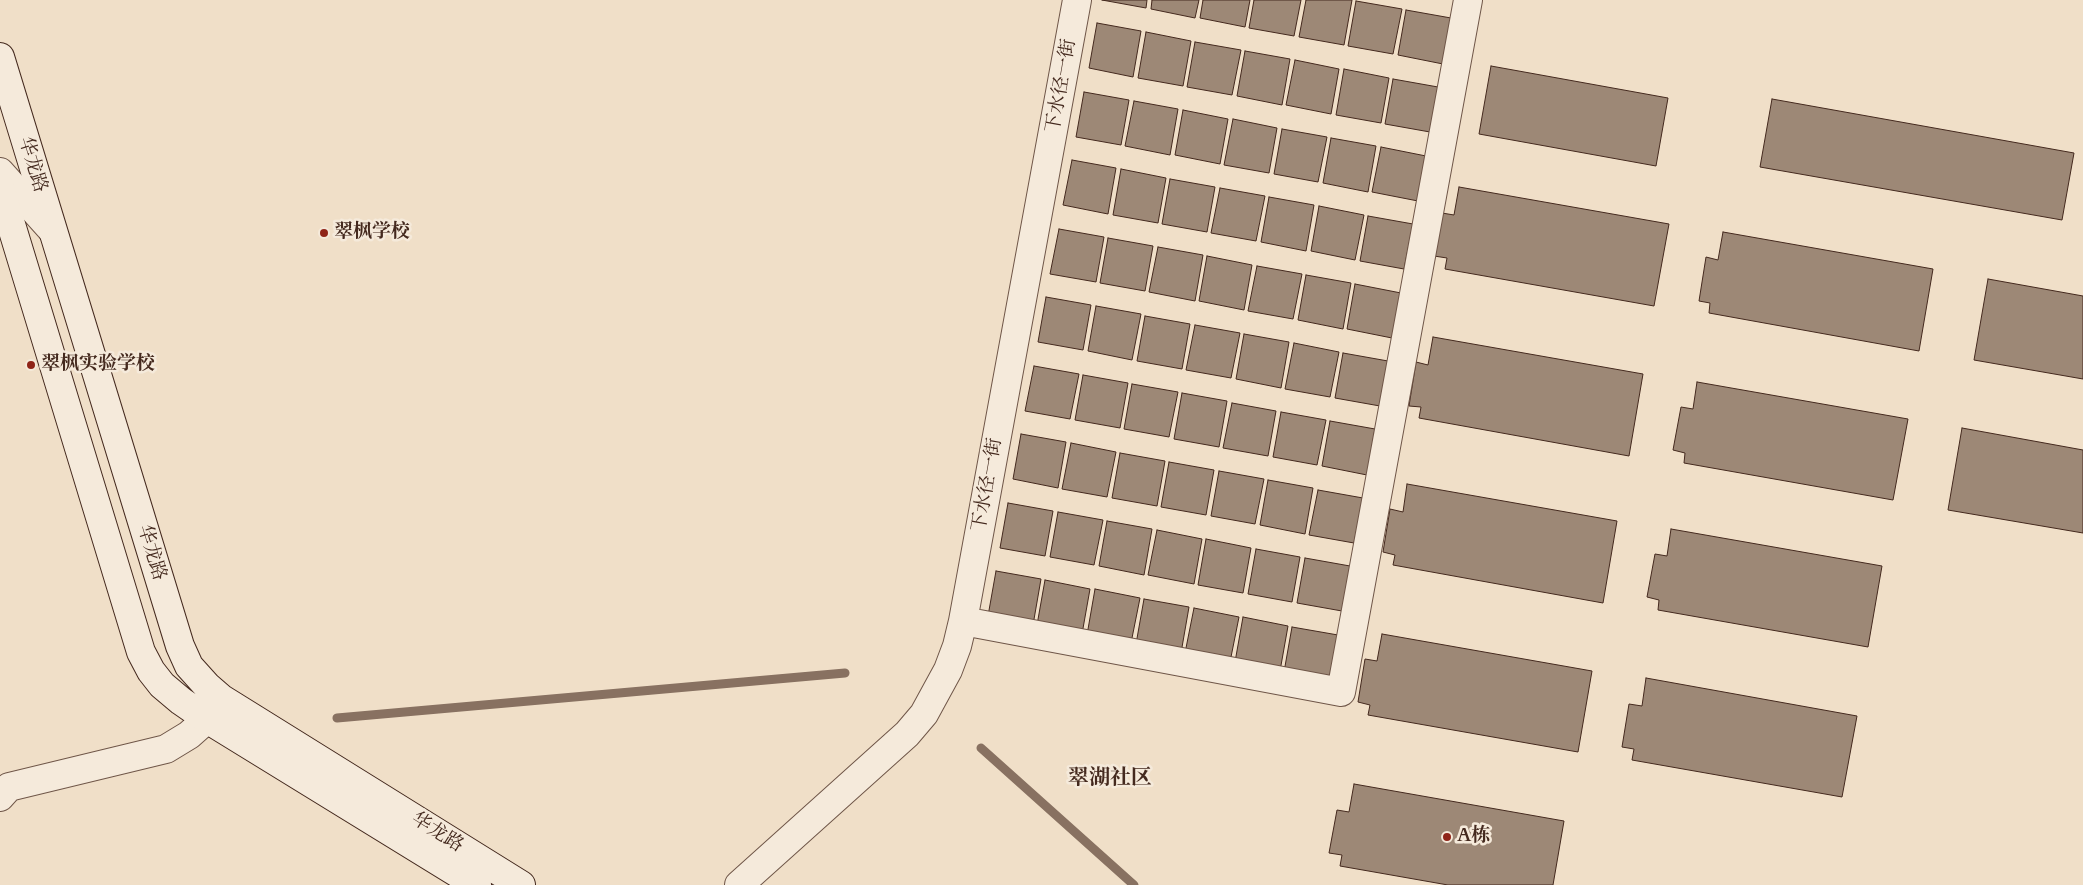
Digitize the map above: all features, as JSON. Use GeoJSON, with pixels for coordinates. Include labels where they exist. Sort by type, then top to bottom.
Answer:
{"type":"FeatureCollection","features":[{"type":"Feature","properties":{"kind":"street","name":"下水径一街"},"geometry":{"type":"LineString","coordinates":[[739,885],[907,734],[924,714],[937,692],[957,646],[1078,0]]}},
{"type":"Feature","properties":{"kind":"street"},"geometry":{"type":"LineString","coordinates":[[963,621],[1341,692],[1468,0]]}},
{"type":"Feature","properties":{"kind":"street","name":"华龙路"},"geometry":{"type":"LineString","coordinates":[[0,57],[180,646],[189,666],[206,686],[215,709],[477,885]]}},
{"type":"Feature","properties":{"kind":"street"},"geometry":{"type":"LineString","coordinates":[[0,172],[52,230]]}},
{"type":"Feature","properties":{"kind":"street","name":"华龙路"},"geometry":{"type":"LineString","coordinates":[[0,188],[140,652],[152,671],[162,684],[181,701],[215,709],[521,885]]}},
{"type":"Feature","properties":{"kind":"street"},"geometry":{"type":"LineString","coordinates":[[0,797],[9,787],[166,749],[189,735],[215,709]]}},
{"type":"Feature","properties":{"kind":"building"},"geometry":{"type":"Polygon","coordinates":[[[1102,0],[1147,0],[1146,8],[1102,0]]]}},
{"type":"Feature","properties":{"kind":"building"},"geometry":{"type":"Polygon","coordinates":[[[1152,0],[1199,0],[1195,18],[1151,9],[1152,0]]]}},
{"type":"Feature","properties":{"kind":"building"},"geometry":{"type":"Polygon","coordinates":[[[1203,0],[1250,0],[1245,27],[1200,18],[1203,0]]]}},
{"type":"Feature","properties":{"kind":"building"},"geometry":{"type":"Polygon","coordinates":[[[1254,0],[1301,0],[1294,36],[1249,28],[1254,0]]]}},
{"type":"Feature","properties":{"kind":"building"},"geometry":{"type":"Polygon","coordinates":[[[1306,0],[1352,0],[1344,45],[1299,37],[1306,0]]]}},
{"type":"Feature","properties":{"kind":"building"},"geometry":{"type":"Polygon","coordinates":[[[1356,1],[1402,9],[1393,54],[1348,46],[1356,1]]]}},
{"type":"Feature","properties":{"kind":"building"},"geometry":{"type":"Polygon","coordinates":[[[1406,10],[1451,18],[1443,64],[1398,55],[1406,10]]]}},
{"type":"Feature","properties":{"kind":"building"},"geometry":{"type":"Polygon","coordinates":[[[1097,23],[1141,31],[1133,77],[1089,68],[1097,23]]]}},
{"type":"Feature","properties":{"kind":"building"},"geometry":{"type":"Polygon","coordinates":[[[1146,32],[1191,41],[1183,86],[1138,78],[1146,32]]]}},
{"type":"Feature","properties":{"kind":"building"},"geometry":{"type":"Polygon","coordinates":[[[1195,42],[1241,50],[1232,95],[1187,87],[1195,42]]]}},
{"type":"Feature","properties":{"kind":"building"},"geometry":{"type":"Polygon","coordinates":[[[1245,51],[1290,59],[1282,105],[1237,96],[1245,51]]]}},
{"type":"Feature","properties":{"kind":"building"},"geometry":{"type":"Polygon","coordinates":[[[1295,60],[1339,69],[1331,114],[1286,105],[1295,60]]]}},
{"type":"Feature","properties":{"kind":"building"},"geometry":{"type":"Polygon","coordinates":[[[1491,66],[1668,98],[1656,166],[1479,134],[1491,66]]]}},
{"type":"Feature","properties":{"kind":"building"},"geometry":{"type":"Polygon","coordinates":[[[1344,69],[1389,78],[1381,123],[1336,115],[1344,69]]]}},
{"type":"Feature","properties":{"kind":"building"},"geometry":{"type":"Polygon","coordinates":[[[1393,79],[1438,87],[1430,132],[1385,124],[1393,79]]]}},
{"type":"Feature","properties":{"kind":"building"},"geometry":{"type":"Polygon","coordinates":[[[1084,92],[1129,100],[1121,145],[1076,137],[1084,92]]]}},
{"type":"Feature","properties":{"kind":"building"},"geometry":{"type":"Polygon","coordinates":[[[1772,99],[2074,153],[2062,220],[1760,167],[1772,99]]]}},
{"type":"Feature","properties":{"kind":"building"},"geometry":{"type":"Polygon","coordinates":[[[1134,101],[1178,109],[1170,155],[1125,146],[1134,101]]]}},
{"type":"Feature","properties":{"kind":"building"},"geometry":{"type":"Polygon","coordinates":[[[1183,110],[1228,119],[1220,164],[1175,155],[1183,110]]]}},
{"type":"Feature","properties":{"kind":"building"},"geometry":{"type":"Polygon","coordinates":[[[1233,119],[1277,128],[1269,173],[1224,165],[1233,119]]]}},
{"type":"Feature","properties":{"kind":"building"},"geometry":{"type":"Polygon","coordinates":[[[1282,129],[1327,137],[1318,182],[1274,174],[1282,129]]]}},
{"type":"Feature","properties":{"kind":"building"},"geometry":{"type":"Polygon","coordinates":[[[1331,138],[1376,146],[1368,192],[1323,183],[1331,138]]]}},
{"type":"Feature","properties":{"kind":"building"},"geometry":{"type":"Polygon","coordinates":[[[1381,147],[1426,156],[1418,201],[1372,192],[1381,147]]]}},
{"type":"Feature","properties":{"kind":"building"},"geometry":{"type":"Polygon","coordinates":[[[1072,160],[1116,168],[1108,214],[1063,205],[1072,160]]]}},
{"type":"Feature","properties":{"kind":"building"},"geometry":{"type":"Polygon","coordinates":[[[1121,169],[1166,178],[1158,223],[1113,215],[1121,169]]]}},
{"type":"Feature","properties":{"kind":"building"},"geometry":{"type":"Polygon","coordinates":[[[1170,179],[1215,187],[1207,232],[1162,224],[1170,179]]]}},
{"type":"Feature","properties":{"kind":"building"},"geometry":{"type":"Polygon","coordinates":[[[1459,187],[1669,224],[1654,306],[1445,269],[1447,258],[1434,256],[1442,213],[1454,215],[1459,187]]]}},
{"type":"Feature","properties":{"kind":"building"},"geometry":{"type":"Polygon","coordinates":[[[1220,188],[1265,196],[1256,241],[1211,233],[1220,188]]]}},
{"type":"Feature","properties":{"kind":"building"},"geometry":{"type":"Polygon","coordinates":[[[1269,197],[1314,205],[1306,251],[1261,242],[1269,197]]]}},
{"type":"Feature","properties":{"kind":"building"},"geometry":{"type":"Polygon","coordinates":[[[1319,206],[1364,215],[1355,260],[1311,251],[1319,206]]]}},
{"type":"Feature","properties":{"kind":"building"},"geometry":{"type":"Polygon","coordinates":[[[1368,216],[1413,224],[1404,269],[1360,261],[1368,216]]]}},
{"type":"Feature","properties":{"kind":"building"},"geometry":{"type":"Polygon","coordinates":[[[1059,229],[1104,237],[1096,282],[1050,274],[1059,229]]]}},
{"type":"Feature","properties":{"kind":"building"},"geometry":{"type":"Polygon","coordinates":[[[1723,232],[1933,269],[1919,351],[1709,313],[1710,303],[1699,301],[1706,257],[1718,260],[1723,232]]]}},
{"type":"Feature","properties":{"kind":"building"},"geometry":{"type":"Polygon","coordinates":[[[1108,238],[1153,246],[1145,291],[1100,283],[1108,238]]]}},
{"type":"Feature","properties":{"kind":"building"},"geometry":{"type":"Polygon","coordinates":[[[1158,247],[1203,255],[1195,301],[1149,292],[1158,247]]]}},
{"type":"Feature","properties":{"kind":"building"},"geometry":{"type":"Polygon","coordinates":[[[1207,256],[1252,265],[1244,310],[1199,301],[1207,256]]]}},
{"type":"Feature","properties":{"kind":"building"},"geometry":{"type":"Polygon","coordinates":[[[1257,266],[1302,274],[1293,319],[1248,311],[1257,266]]]}},
{"type":"Feature","properties":{"kind":"building"},"geometry":{"type":"Polygon","coordinates":[[[1306,275],[1351,283],[1343,329],[1298,320],[1306,275]]]}},
{"type":"Feature","properties":{"kind":"building"},"geometry":{"type":"Polygon","coordinates":[[[1988,279],[2083,296],[2083,379],[1974,360],[1988,279]]]}},
{"type":"Feature","properties":{"kind":"building"},"geometry":{"type":"Polygon","coordinates":[[[1355,284],[1401,293],[1392,338],[1347,329],[1355,284]]]}},
{"type":"Feature","properties":{"kind":"building"},"geometry":{"type":"Polygon","coordinates":[[[1046,297],[1091,305],[1083,350],[1038,342],[1046,297]]]}},
{"type":"Feature","properties":{"kind":"building"},"geometry":{"type":"Polygon","coordinates":[[[1096,306],[1141,314],[1132,360],[1088,351],[1096,306]]]}},
{"type":"Feature","properties":{"kind":"building"},"geometry":{"type":"Polygon","coordinates":[[[1145,316],[1190,324],[1182,369],[1137,361],[1145,316]]]}},
{"type":"Feature","properties":{"kind":"building"},"geometry":{"type":"Polygon","coordinates":[[[1195,325],[1240,333],[1231,378],[1186,370],[1195,325]]]}},
{"type":"Feature","properties":{"kind":"building"},"geometry":{"type":"Polygon","coordinates":[[[1244,334],[1289,342],[1281,388],[1236,379],[1244,334]]]}},
{"type":"Feature","properties":{"kind":"building"},"geometry":{"type":"Polygon","coordinates":[[[1433,337],[1643,374],[1629,456],[1419,418],[1421,407],[1409,406],[1416,362],[1428,365],[1433,337]]]}},
{"type":"Feature","properties":{"kind":"building"},"geometry":{"type":"Polygon","coordinates":[[[1294,343],[1339,352],[1330,397],[1285,389],[1294,343]]]}},
{"type":"Feature","properties":{"kind":"building"},"geometry":{"type":"Polygon","coordinates":[[[1343,353],[1388,361],[1380,406],[1335,398],[1343,353]]]}},
{"type":"Feature","properties":{"kind":"building"},"geometry":{"type":"Polygon","coordinates":[[[1034,366],[1079,374],[1070,419],[1025,411],[1034,366]]]}},
{"type":"Feature","properties":{"kind":"building"},"geometry":{"type":"Polygon","coordinates":[[[1083,375],[1128,383],[1120,428],[1075,420],[1083,375]]]}},
{"type":"Feature","properties":{"kind":"building"},"geometry":{"type":"Polygon","coordinates":[[[1697,382],[1908,419],[1893,500],[1684,463],[1685,453],[1673,450],[1681,407],[1693,409],[1697,382]]]}},
{"type":"Feature","properties":{"kind":"building"},"geometry":{"type":"Polygon","coordinates":[[[1132,384],[1178,392],[1169,437],[1124,429],[1132,384]]]}},
{"type":"Feature","properties":{"kind":"building"},"geometry":{"type":"Polygon","coordinates":[[[1182,393],[1227,401],[1219,447],[1174,439],[1182,393]]]}},
{"type":"Feature","properties":{"kind":"building"},"geometry":{"type":"Polygon","coordinates":[[[1232,403],[1276,411],[1268,456],[1223,448],[1232,403]]]}},
{"type":"Feature","properties":{"kind":"building"},"geometry":{"type":"Polygon","coordinates":[[[1281,412],[1326,420],[1317,465],[1273,457],[1281,412]]]}},
{"type":"Feature","properties":{"kind":"building"},"geometry":{"type":"Polygon","coordinates":[[[1330,421],[1375,429],[1367,475],[1322,466],[1330,421]]]}},
{"type":"Feature","properties":{"kind":"building"},"geometry":{"type":"Polygon","coordinates":[[[1962,428],[2083,450],[2083,533],[1948,510],[1962,428]]]}},
{"type":"Feature","properties":{"kind":"building"},"geometry":{"type":"Polygon","coordinates":[[[1021,434],[1066,442],[1058,488],[1013,479],[1021,434]]]}},
{"type":"Feature","properties":{"kind":"building"},"geometry":{"type":"Polygon","coordinates":[[[1071,443],[1116,452],[1107,497],[1062,489],[1071,443]]]}},
{"type":"Feature","properties":{"kind":"building"},"geometry":{"type":"Polygon","coordinates":[[[1120,453],[1165,461],[1157,506],[1112,498],[1120,453]]]}},
{"type":"Feature","properties":{"kind":"building"},"geometry":{"type":"Polygon","coordinates":[[[1169,462],[1214,470],[1206,515],[1161,507],[1169,462]]]}},
{"type":"Feature","properties":{"kind":"building"},"geometry":{"type":"Polygon","coordinates":[[[1219,471],[1264,479],[1255,524],[1211,516],[1219,471]]]}},
{"type":"Feature","properties":{"kind":"building"},"geometry":{"type":"Polygon","coordinates":[[[1268,480],[1313,488],[1305,534],[1260,525],[1268,480]]]}},
{"type":"Feature","properties":{"kind":"building"},"geometry":{"type":"Polygon","coordinates":[[[1407,484],[1617,521],[1603,603],[1393,565],[1395,555],[1383,552],[1390,509],[1403,512],[1407,484]]]}},
{"type":"Feature","properties":{"kind":"building"},"geometry":{"type":"Polygon","coordinates":[[[1318,490],[1363,498],[1354,543],[1309,535],[1318,490]]]}},
{"type":"Feature","properties":{"kind":"building"},"geometry":{"type":"Polygon","coordinates":[[[1008,503],[1053,511],[1045,556],[1000,548],[1008,503]]]}},
{"type":"Feature","properties":{"kind":"building"},"geometry":{"type":"Polygon","coordinates":[[[1058,512],[1103,520],[1094,565],[1050,557],[1058,512]]]}},
{"type":"Feature","properties":{"kind":"building"},"geometry":{"type":"Polygon","coordinates":[[[1107,521],[1152,529],[1144,575],[1099,566],[1107,521]]]}},
{"type":"Feature","properties":{"kind":"building"},"geometry":{"type":"Polygon","coordinates":[[[1671,529],[1882,566],[1868,647],[1658,610],[1659,600],[1647,597],[1655,554],[1667,556],[1671,529]]]}},
{"type":"Feature","properties":{"kind":"building"},"geometry":{"type":"Polygon","coordinates":[[[1157,530],[1202,539],[1194,584],[1148,575],[1157,530]]]}},
{"type":"Feature","properties":{"kind":"building"},"geometry":{"type":"Polygon","coordinates":[[[1206,539],[1251,548],[1243,593],[1198,585],[1206,539]]]}},
{"type":"Feature","properties":{"kind":"building"},"geometry":{"type":"Polygon","coordinates":[[[1256,549],[1300,557],[1292,602],[1248,594],[1256,549]]]}},
{"type":"Feature","properties":{"kind":"building"},"geometry":{"type":"Polygon","coordinates":[[[1305,558],[1350,566],[1342,611],[1297,603],[1305,558]]]}},
{"type":"Feature","properties":{"kind":"building"},"geometry":{"type":"Polygon","coordinates":[[[996,571],[1041,579],[1033,625],[988,616],[996,571]]]}},
{"type":"Feature","properties":{"kind":"building"},"geometry":{"type":"Polygon","coordinates":[[[1045,580],[1090,589],[1082,634],[1037,625],[1045,580]]]}},
{"type":"Feature","properties":{"kind":"building"},"geometry":{"type":"Polygon","coordinates":[[[1095,589],[1140,598],[1131,643],[1087,635],[1095,589]]]}},
{"type":"Feature","properties":{"kind":"building"},"geometry":{"type":"Polygon","coordinates":[[[1144,599],[1189,607],[1181,653],[1136,644],[1144,599]]]}},
{"type":"Feature","properties":{"kind":"building"},"geometry":{"type":"Polygon","coordinates":[[[1194,608],[1239,617],[1230,662],[1185,653],[1194,608]]]}},
{"type":"Feature","properties":{"kind":"building"},"geometry":{"type":"Polygon","coordinates":[[[1243,617],[1288,626],[1280,671],[1235,662],[1243,617]]]}},
{"type":"Feature","properties":{"kind":"building"},"geometry":{"type":"Polygon","coordinates":[[[1292,627],[1338,635],[1329,680],[1284,672],[1292,627]]]}},
{"type":"Feature","properties":{"kind":"building"},"geometry":{"type":"Polygon","coordinates":[[[1382,634],[1592,671],[1578,752],[1368,715],[1370,705],[1358,702],[1365,659],[1377,661],[1382,634]]]}},
{"type":"Feature","properties":{"kind":"building"},"geometry":{"type":"Polygon","coordinates":[[[1646,678],[1857,716],[1842,797],[1632,760],[1634,749],[1622,747],[1629,704],[1642,706],[1646,678]]]}},
{"type":"Feature","properties":{"kind":"building","name":"A栋"},"geometry":{"type":"Polygon","coordinates":[[[1354,784],[1564,821],[1553,885],[1448,885],[1340,866],[1342,855],[1329,853],[1337,810],[1349,812],[1354,784]]]}},
{"type":"Feature","properties":{"kind":"waterway"},"geometry":{"type":"LineString","coordinates":[[337,718],[845,673]]}},
{"type":"Feature","properties":{"kind":"waterway"},"geometry":{"type":"LineString","coordinates":[[981,748],[1134,885]]}},
{"type":"Feature","properties":{"kind":"place","name":"翠枫学校"},"geometry":{"type":"Point","coordinates":[324,233]}},
{"type":"Feature","properties":{"kind":"place","name":"翠枫实验学校"},"geometry":{"type":"Point","coordinates":[31,365]}},
{"type":"Feature","properties":{"kind":"place","name":"A栋"},"geometry":{"type":"Point","coordinates":[1447,837]}},
{"type":"Feature","properties":{"kind":"district","name":"翠湖社区"},"geometry":{"type":"Point","coordinates":[1110,779]}}]}
